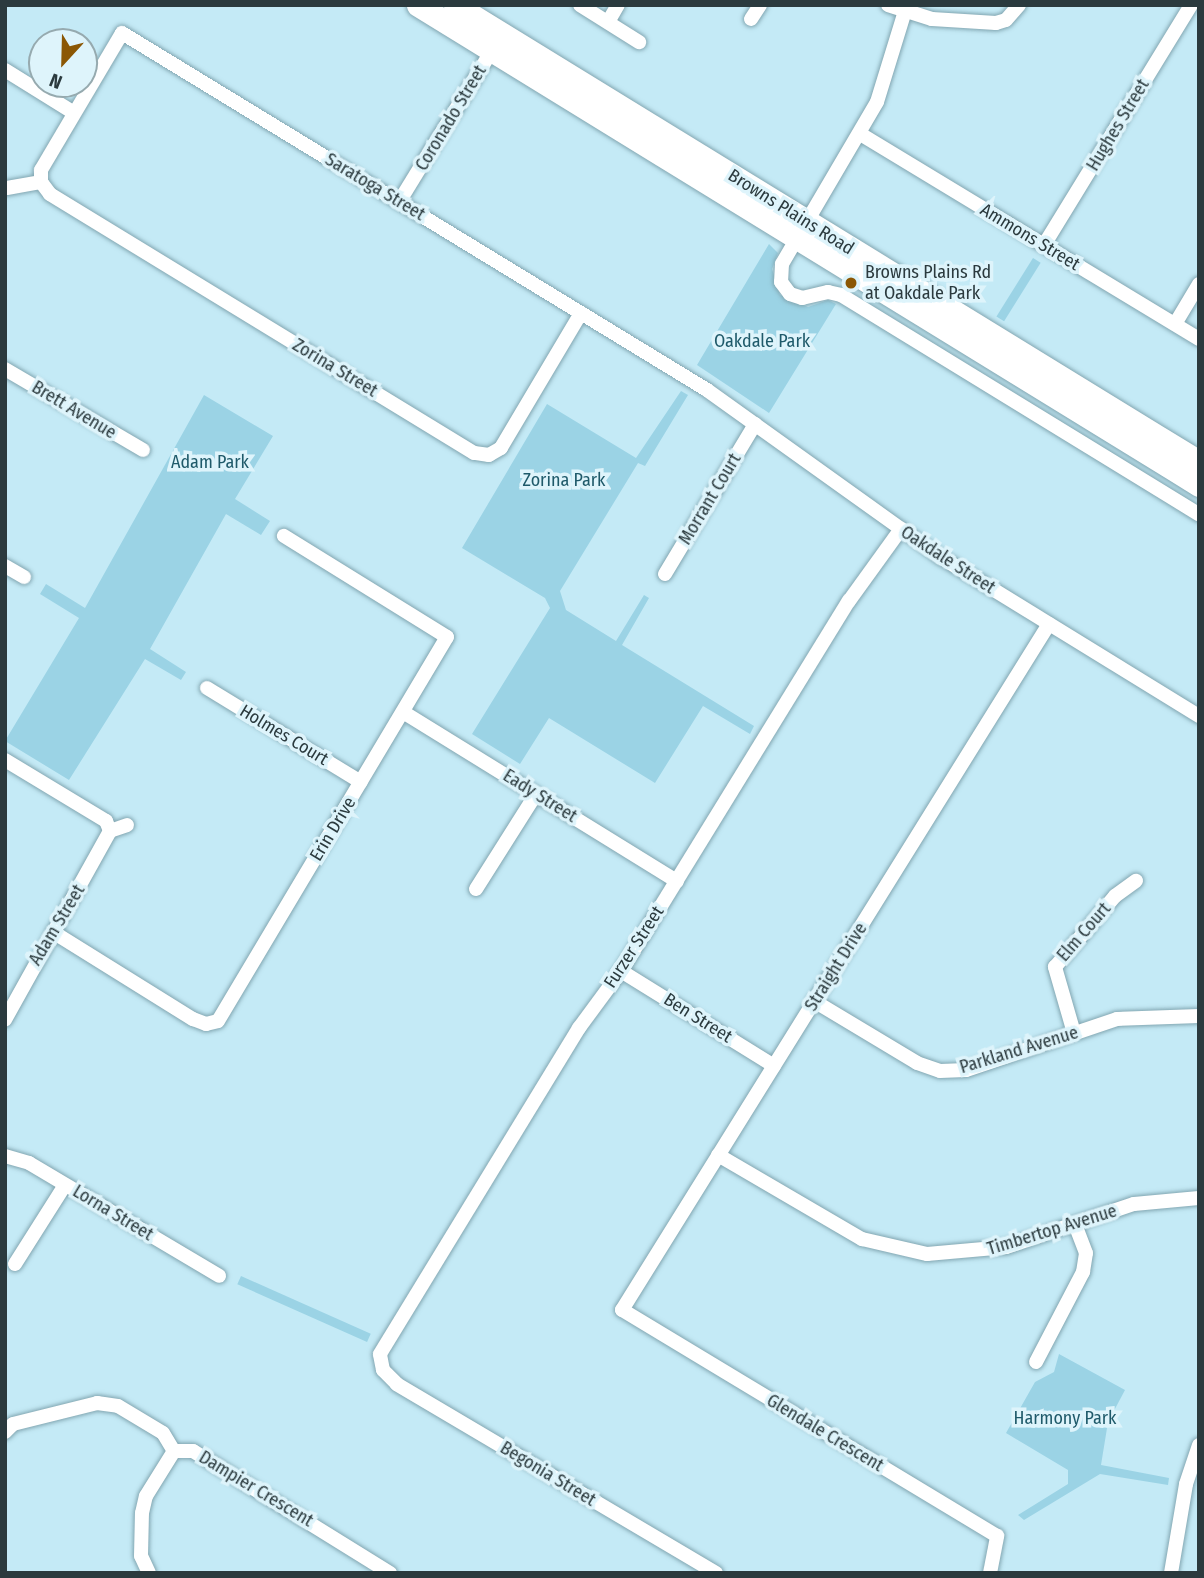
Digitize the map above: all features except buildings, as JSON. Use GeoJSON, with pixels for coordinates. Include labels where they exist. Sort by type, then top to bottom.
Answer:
{"type":"FeatureCollection","features":[{"type":"Feature","properties":{"kind":"main road","name":"Browns Plains Road"},"geometry":{"type":"LineString","coordinates":[[418,5],[497,42],[802,230],[1199,485]]}},
{"type":"Feature","properties":{"kind":"main road","name":"Browns Plains Road"},"geometry":{"type":"LineString","coordinates":[[455,5],[497,42]]}},
{"type":"Feature","properties":{"kind":"main road","name":"Browns Plains Road"},"geometry":{"type":"LineString","coordinates":[[802,230],[1199,462]]}},
{"type":"Feature","properties":{"kind":"street"},"geometry":{"type":"LineString","coordinates":[[580,5],[639,42]]}},
{"type":"Feature","properties":{"kind":"street"},"geometry":{"type":"LineString","coordinates":[[608,22],[618,5]]}},
{"type":"Feature","properties":{"kind":"street"},"geometry":{"type":"LineString","coordinates":[[751,19],[760,5]]}},
{"type":"Feature","properties":{"kind":"street"},"geometry":{"type":"LineString","coordinates":[[888,5],[932,19],[1006,20],[1019,5]]}},
{"type":"Feature","properties":{"kind":"street","name":"Hughes Street"},"geometry":{"type":"LineString","coordinates":[[1044,245],[1191,5]]}},
{"type":"Feature","properties":{"kind":"street"},"geometry":{"type":"LineString","coordinates":[[802,230],[862,135],[877,102],[905,11]]}},
{"type":"Feature","properties":{"kind":"street","name":"Saratoga Street"},"geometry":{"type":"LineString","coordinates":[[74,113],[122,33],[707,390]]}},
{"type":"Feature","properties":{"kind":"street","name":"Coronado Street"},"geometry":{"type":"LineString","coordinates":[[399,202],[497,42]]}},
{"type":"Feature","properties":{"kind":"street"},"geometry":{"type":"LineString","coordinates":[[5,70],[74,113],[41,170],[41,182],[8,188]]}},
{"type":"Feature","properties":{"kind":"street","name":"Ammons Street"},"geometry":{"type":"LineString","coordinates":[[862,135],[1199,339]]}},
{"type":"Feature","properties":{"kind":"street","name":"Zorina Street"},"geometry":{"type":"LineString","coordinates":[[41,182],[50,194],[474,453],[489,455],[501,448],[581,313]]}},
{"type":"Feature","properties":{"kind":"street","name":"Browns Plains Road"},"geometry":{"type":"LineString","coordinates":[[802,230],[780,269],[781,282],[790,294],[802,298],[828,292],[841,295],[1199,514]]}},
{"type":"Feature","properties":{"kind":"street"},"geometry":{"type":"LineString","coordinates":[[1175,324],[1199,284]]}},
{"type":"Feature","properties":{"kind":"street","name":"Brett Avenue"},"geometry":{"type":"LineString","coordinates":[[5,369],[143,450]]}},
{"type":"Feature","properties":{"kind":"street","name":"Oakdale Street"},"geometry":{"type":"LineString","coordinates":[[707,390],[901,529],[1199,716]]}},
{"type":"Feature","properties":{"kind":"street","name":"Morrant Court"},"geometry":{"type":"LineString","coordinates":[[665,574],[755,424]]}},
{"type":"Feature","properties":{"kind":"street","name":"Furzer Street"},"geometry":{"type":"LineString","coordinates":[[383,1370],[380,1354],[388,1340],[579,1028],[621,971],[849,601],[901,529]]}},
{"type":"Feature","properties":{"kind":"street","name":"Erin Drive"},"geometry":{"type":"LineString","coordinates":[[53,932],[193,1019],[206,1024],[218,1021],[447,637],[284,536]]}},
{"type":"Feature","properties":{"kind":"street"},"geometry":{"type":"LineString","coordinates":[[5,566],[24,577]]}},
{"type":"Feature","properties":{"kind":"street","name":"Straight Drive"},"geometry":{"type":"LineString","coordinates":[[622,1310],[1049,624]]}},
{"type":"Feature","properties":{"kind":"street","name":"Holmes Court"},"geometry":{"type":"LineString","coordinates":[[206,688],[361,782]]}},
{"type":"Feature","properties":{"kind":"street","name":"Eady Street"},"geometry":{"type":"LineString","coordinates":[[403,712],[677,881]]}},
{"type":"Feature","properties":{"kind":"street"},"geometry":{"type":"LineString","coordinates":[[5,760],[106,821],[110,831],[127,825]]}},
{"type":"Feature","properties":{"kind":"street"},"geometry":{"type":"LineString","coordinates":[[476,889],[536,794]]}},
{"type":"Feature","properties":{"kind":"street","name":"Adam Street"},"geometry":{"type":"LineString","coordinates":[[5,1020],[110,831]]}},
{"type":"Feature","properties":{"kind":"street","name":"Elm Court"},"geometry":{"type":"LineString","coordinates":[[1074,1033],[1055,967],[1115,896],[1136,881]]}},
{"type":"Feature","properties":{"kind":"street","name":"Ben Street"},"geometry":{"type":"LineString","coordinates":[[621,971],[774,1066]]}},
{"type":"Feature","properties":{"kind":"street","name":"Parkland Avenue"},"geometry":{"type":"LineString","coordinates":[[814,1001],[917,1063],[940,1071],[966,1070],[1074,1033],[1140,1015],[1199,1016]]}},
{"type":"Feature","properties":{"kind":"street","name":"Timbertop Avenue"},"geometry":{"type":"LineString","coordinates":[[718,1155],[862,1239],[928,1254],[1006,1247],[1144,1202],[1199,1198]]}},
{"type":"Feature","properties":{"kind":"street","name":"Lorna Street"},"geometry":{"type":"LineString","coordinates":[[5,1156],[65,1185],[219,1276]]}},
{"type":"Feature","properties":{"kind":"street"},"geometry":{"type":"LineString","coordinates":[[15,1264],[65,1185]]}},
{"type":"Feature","properties":{"kind":"street"},"geometry":{"type":"LineString","coordinates":[[1037,1362],[1083,1272],[1086,1253],[1075,1224]]}},
{"type":"Feature","properties":{"kind":"street","name":"Glendale Crescent"},"geometry":{"type":"LineString","coordinates":[[622,1310],[996,1536],[990,1573]]}},
{"type":"Feature","properties":{"kind":"street","name":"Begonia Street"},"geometry":{"type":"LineString","coordinates":[[383,1370],[397,1384],[716,1573]]}},
{"type":"Feature","properties":{"kind":"street","name":"Dampier Crescent"},"geometry":{"type":"LineString","coordinates":[[5,1432],[13,1424],[109,1404],[163,1433],[174,1451],[193,1451],[390,1573]]}},
{"type":"Feature","properties":{"kind":"street"},"geometry":{"type":"LineString","coordinates":[[1171,1573],[1199,1445]]}},
{"type":"Feature","properties":{"kind":"street"},"geometry":{"type":"LineString","coordinates":[[149,1573],[141,1556],[142,1513],[146,1496],[174,1451]]}},
{"type":"Feature","properties":{"kind":"green space","name":"Oakdale Park"},"geometry":{"type":"Polygon","coordinates":[[[769,244],[778,253],[772,269],[780,295],[808,307],[828,300],[836,304],[769,413],[697,365],[769,244]]]}},
{"type":"Feature","properties":{"kind":"green space"},"geometry":{"type":"Polygon","coordinates":[[[1033,258],[1041,263],[1004,321],[996,317],[1033,258]]]}},
{"type":"Feature","properties":{"kind":"green space","name":"Zorina Park"},"geometry":{"type":"Polygon","coordinates":[[[681,391],[688,395],[645,466],[638,463],[560,591],[566,610],[616,641],[644,595],[649,598],[622,645],[754,726],[750,734],[703,706],[655,783],[549,718],[520,764],[472,734],[550,608],[545,598],[462,548],[547,404],[636,458],[681,391]]]}},
{"type":"Feature","properties":{"kind":"green space","name":"Adam Park"},"geometry":{"type":"Polygon","coordinates":[[[204,395],[273,436],[235,499],[270,521],[261,535],[226,514],[150,649],[186,672],[181,680],[145,659],[69,780],[5,741],[79,618],[40,594],[46,584],[85,608],[204,395]]]}},
{"type":"Feature","properties":{"kind":"green space"},"geometry":{"type":"Polygon","coordinates":[[[241,1276],[371,1334],[367,1342],[237,1284],[241,1276]]]}},
{"type":"Feature","properties":{"kind":"green space","name":"Harmony Park"},"geometry":{"type":"Polygon","coordinates":[[[1059,1354],[1125,1390],[1108,1422],[1101,1465],[1169,1478],[1168,1485],[1100,1474],[1024,1520],[1018,1515],[1068,1484],[1068,1470],[1006,1433],[1035,1382],[1054,1372],[1059,1354]]]}},
{"type":"Feature","properties":{"kind":"place","name":"Browns Plains Rd at Oakdale Park"},"geometry":{"type":"Point","coordinates":[851,283]}}]}
